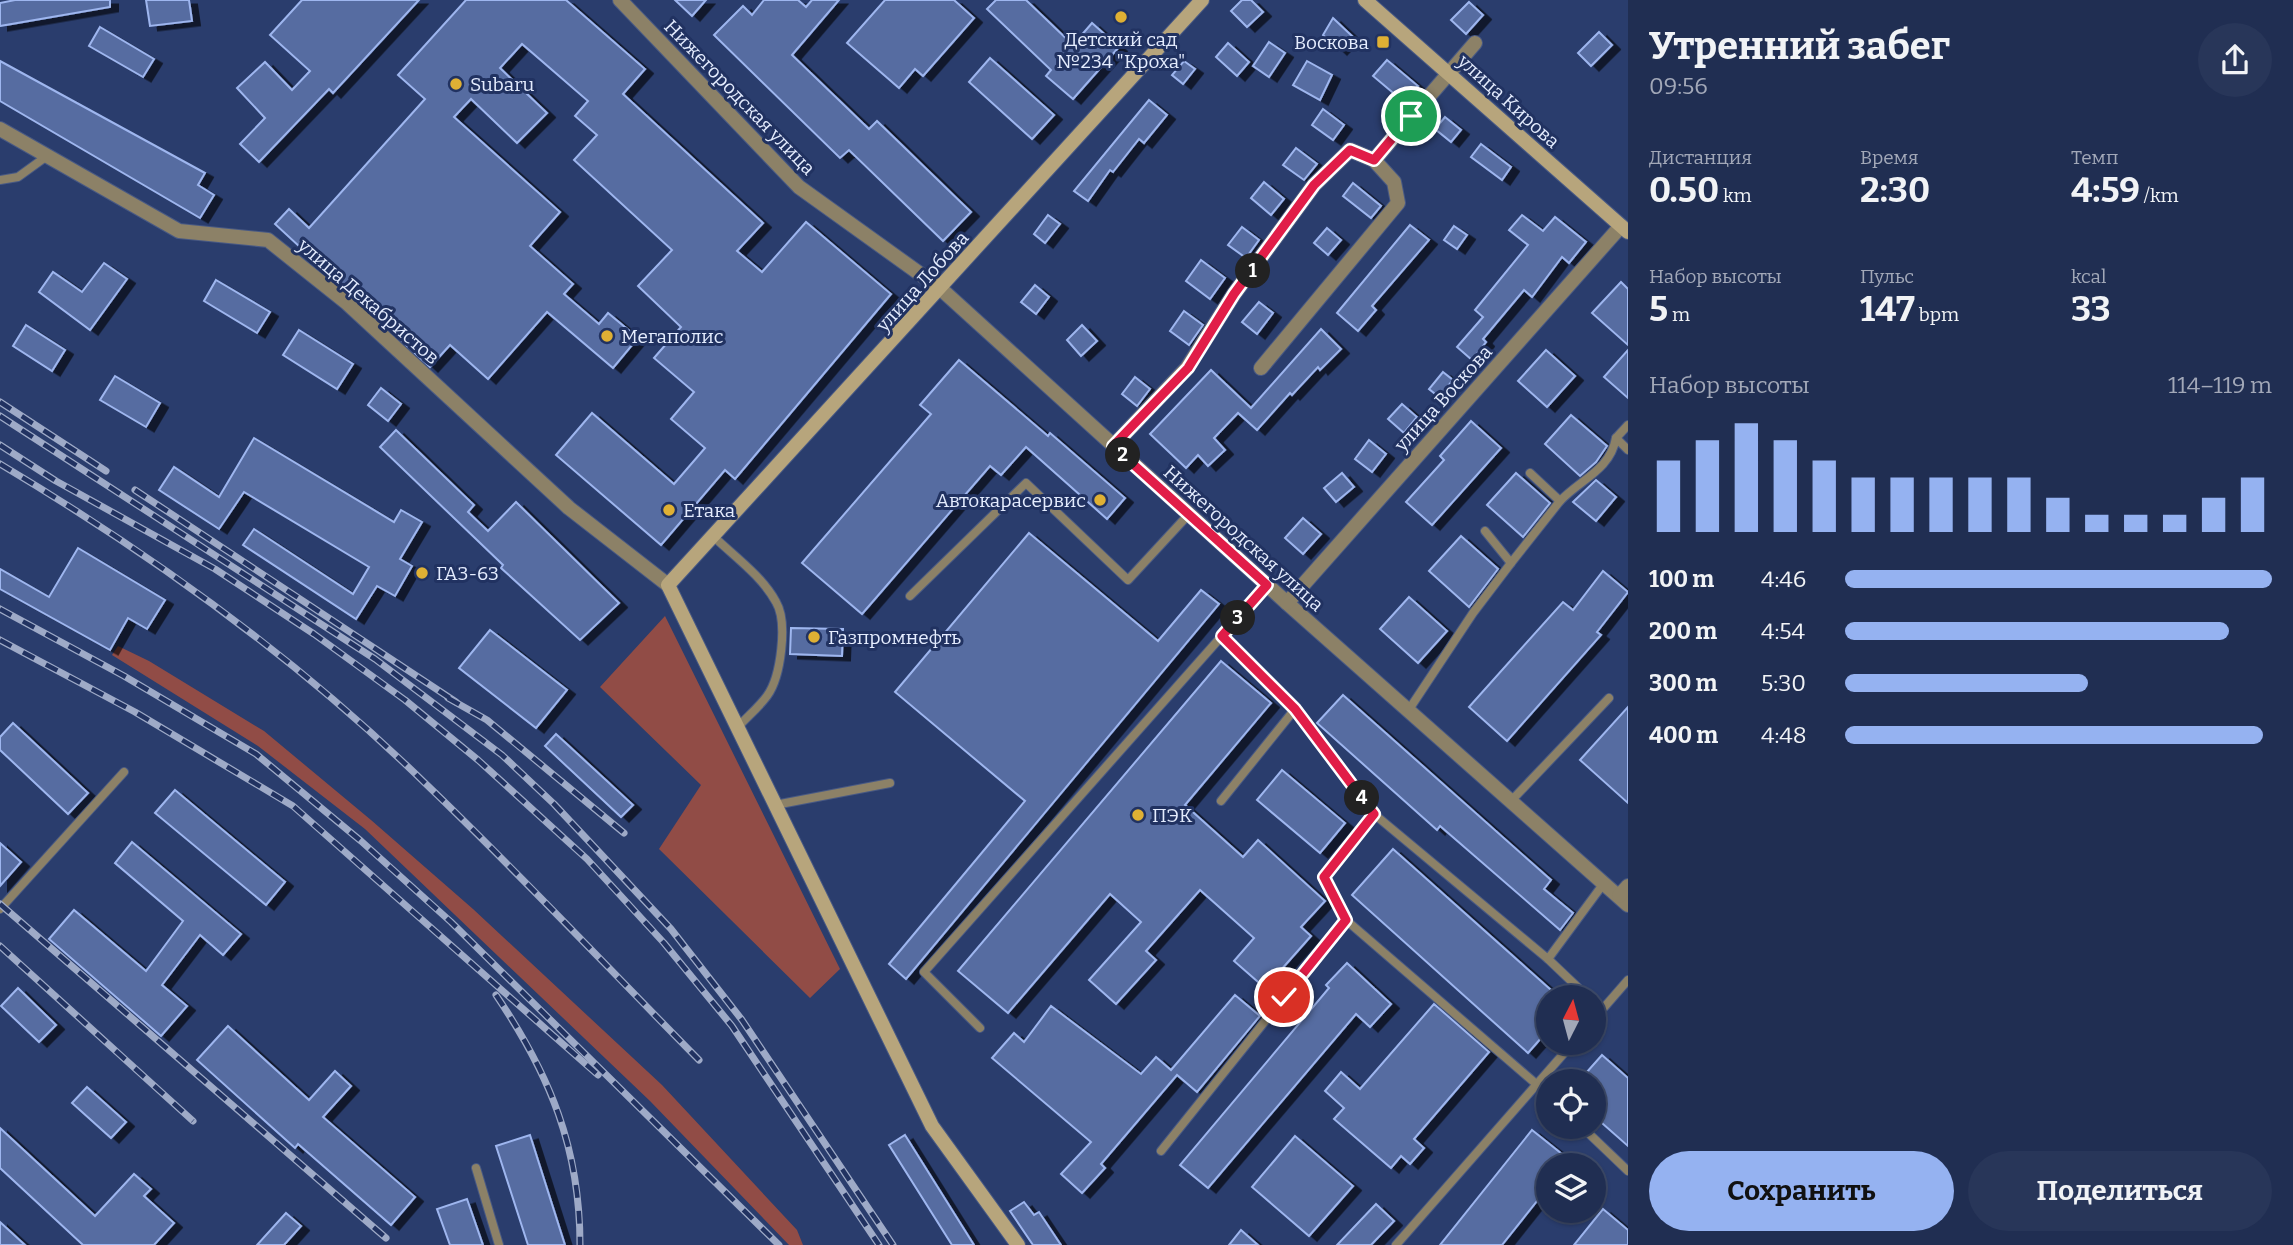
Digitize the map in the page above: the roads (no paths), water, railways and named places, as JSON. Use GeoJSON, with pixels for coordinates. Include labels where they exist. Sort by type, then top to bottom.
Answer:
{"type":"FeatureCollection","features":[{"type":"Feature","properties":{"kind":"street","name":"Нижегородская улица"},"geometry":{"type":"LineString","coordinates":[[620,0],[799,187],[941,289],[1408,711],[1604,883],[1625,896]]}},
{"type":"Feature","properties":{"kind":"street","name":"улица Лобова"},"geometry":{"type":"LineString","coordinates":[[668,584],[941,289],[1202,0]]}},
{"type":"Feature","properties":{"kind":"street","name":"улица Кирова"},"geometry":{"type":"LineString","coordinates":[[1365,0],[1626,226]]}},
{"type":"Feature","properties":{"kind":"street"},"geometry":{"type":"LineString","coordinates":[[1374,160],[1475,43]]}},
{"type":"Feature","properties":{"kind":"street","name":"улица Декабристов"},"geometry":{"type":"LineString","coordinates":[[0,129],[179,231],[268,240],[347,303],[569,508],[668,584]]}},
{"type":"Feature","properties":{"kind":"street"},"geometry":{"type":"LineString","coordinates":[[1113,446],[1188,368],[1234,294],[1314,185],[1350,150],[1374,160],[1394,183],[1398,204],[1261,368]]}},
{"type":"Feature","properties":{"kind":"street","name":"улица Воскова"},"geometry":{"type":"LineString","coordinates":[[1287,603],[1626,226]]}},
{"type":"Feature","properties":{"kind":"street"},"geometry":{"type":"LineString","coordinates":[[668,584],[932,1126],[1018,1245]]}},
{"type":"Feature","properties":{"kind":"lane"},"geometry":{"type":"LineString","coordinates":[[0,180],[19,177],[47,156]]}},
{"type":"Feature","properties":{"kind":"lane"},"geometry":{"type":"LineString","coordinates":[[1408,711],[1473,613],[1511,563],[1560,501],[1600,470],[1613,454],[1616,438],[1628,425]]}},
{"type":"Feature","properties":{"kind":"lane"},"geometry":{"type":"LineString","coordinates":[[1616,438],[1628,450]]}},
{"type":"Feature","properties":{"kind":"lane"},"geometry":{"type":"LineString","coordinates":[[1530,473],[1560,501]]}},
{"type":"Feature","properties":{"kind":"lane"},"geometry":{"type":"LineString","coordinates":[[910,596],[1026,483],[1128,580],[1189,514]]}},
{"type":"Feature","properties":{"kind":"lane"},"geometry":{"type":"LineString","coordinates":[[1485,531],[1511,563]]}},
{"type":"Feature","properties":{"kind":"lane"},"geometry":{"type":"LineString","coordinates":[[713,536],[751,570],[778,603],[781,627],[778,673],[768,694],[738,727]]}},
{"type":"Feature","properties":{"kind":"lane"},"geometry":{"type":"LineString","coordinates":[[980,1028],[924,972],[1267,585]]}},
{"type":"Feature","properties":{"kind":"lane"},"geometry":{"type":"LineString","coordinates":[[1222,636],[1295,709],[1374,814],[1548,959],[1575,985]]}},
{"type":"Feature","properties":{"kind":"lane"},"geometry":{"type":"LineString","coordinates":[[1511,802],[1609,698]]}},
{"type":"Feature","properties":{"kind":"lane"},"geometry":{"type":"LineString","coordinates":[[1222,801],[1295,709]]}},
{"type":"Feature","properties":{"kind":"lane"},"geometry":{"type":"LineString","coordinates":[[0,909],[124,772]]}},
{"type":"Feature","properties":{"kind":"lane"},"geometry":{"type":"LineString","coordinates":[[775,805],[890,783]]}},
{"type":"Feature","properties":{"kind":"lane"},"geometry":{"type":"LineString","coordinates":[[1374,814],[1324,877],[1346,920],[1536,1083]]}},
{"type":"Feature","properties":{"kind":"lane"},"geometry":{"type":"LineString","coordinates":[[1548,959],[1604,883]]}},
{"type":"Feature","properties":{"kind":"lane"},"geometry":{"type":"LineString","coordinates":[[1161,1151],[1346,920]]}},
{"type":"Feature","properties":{"kind":"lane"},"geometry":{"type":"LineString","coordinates":[[1606,1005],[1628,980]]}},
{"type":"Feature","properties":{"kind":"lane"},"geometry":{"type":"LineString","coordinates":[[1550,1069],[1562,1055]]}},
{"type":"Feature","properties":{"kind":"lane"},"geometry":{"type":"LineString","coordinates":[[1396,1245],[1536,1085]]}},
{"type":"Feature","properties":{"kind":"lane"},"geometry":{"type":"LineString","coordinates":[[1595,1139],[1628,1171]]}},
{"type":"Feature","properties":{"kind":"lane"},"geometry":{"type":"LineString","coordinates":[[476,1168],[499,1245]]}},
{"type":"Feature","properties":{"kind":"railway"},"geometry":{"type":"LineString","coordinates":[[0,402],[106,471]]}},
{"type":"Feature","properties":{"kind":"railway"},"geometry":{"type":"LineString","coordinates":[[0,416],[375,659],[502,755],[554,804],[671,929],[742,1020],[893,1245]]}},
{"type":"Feature","properties":{"kind":"railway"},"geometry":{"type":"LineString","coordinates":[[0,445],[56,481],[215,569],[314,634],[405,700],[478,760],[587,859],[664,943],[732,1026],[879,1245]]}},
{"type":"Feature","properties":{"kind":"railway"},"geometry":{"type":"LineString","coordinates":[[0,464],[169,573],[276,652],[328,695],[462,819],[699,1060]]}},
{"type":"Feature","properties":{"kind":"railway"},"geometry":{"type":"LineString","coordinates":[[135,490],[456,702]]}},
{"type":"Feature","properties":{"kind":"railway"},"geometry":{"type":"LineString","coordinates":[[0,609],[124,676],[256,754],[361,841],[451,922],[779,1245]]}},
{"type":"Feature","properties":{"kind":"railway"},"geometry":{"type":"LineString","coordinates":[[0,640],[135,712],[293,806],[598,1075]]}},
{"type":"Feature","properties":{"kind":"railway"},"geometry":{"type":"LineString","coordinates":[[448,698],[487,720],[624,833]]}},
{"type":"Feature","properties":{"kind":"railway"},"geometry":{"type":"LineString","coordinates":[[0,904],[386,1238]]}},
{"type":"Feature","properties":{"kind":"railway"},"geometry":{"type":"LineString","coordinates":[[0,946],[193,1121]]}},
{"type":"Feature","properties":{"kind":"railway"},"geometry":{"type":"LineString","coordinates":[[496,995],[532,1054],[558,1114],[568,1144],[574,1176],[580,1245]]}},
{"type":"Feature","properties":{"kind":"place","name":"Детский сад №234 \"Кроха\""},"geometry":{"type":"Point","coordinates":[1121,17]}},
{"type":"Feature","properties":{"kind":"place","name":"Воскова"},"geometry":{"type":"Point","coordinates":[1383,42]}},
{"type":"Feature","properties":{"kind":"place","name":"Subaru"},"geometry":{"type":"Point","coordinates":[456,84]}},
{"type":"Feature","properties":{"kind":"place","name":"Мегаполис"},"geometry":{"type":"Point","coordinates":[607,336]}},
{"type":"Feature","properties":{"kind":"place","name":"Автокарасервис"},"geometry":{"type":"Point","coordinates":[1100,500]}},
{"type":"Feature","properties":{"kind":"place","name":"Етака"},"geometry":{"type":"Point","coordinates":[669,510]}},
{"type":"Feature","properties":{"kind":"place","name":"ГАЗ-63"},"geometry":{"type":"Point","coordinates":[422,573]}},
{"type":"Feature","properties":{"kind":"place","name":"Газпромнефть"},"geometry":{"type":"Point","coordinates":[814,637]}},
{"type":"Feature","properties":{"kind":"place","name":"ПЭК"},"geometry":{"type":"Point","coordinates":[1138,815]}}]}
